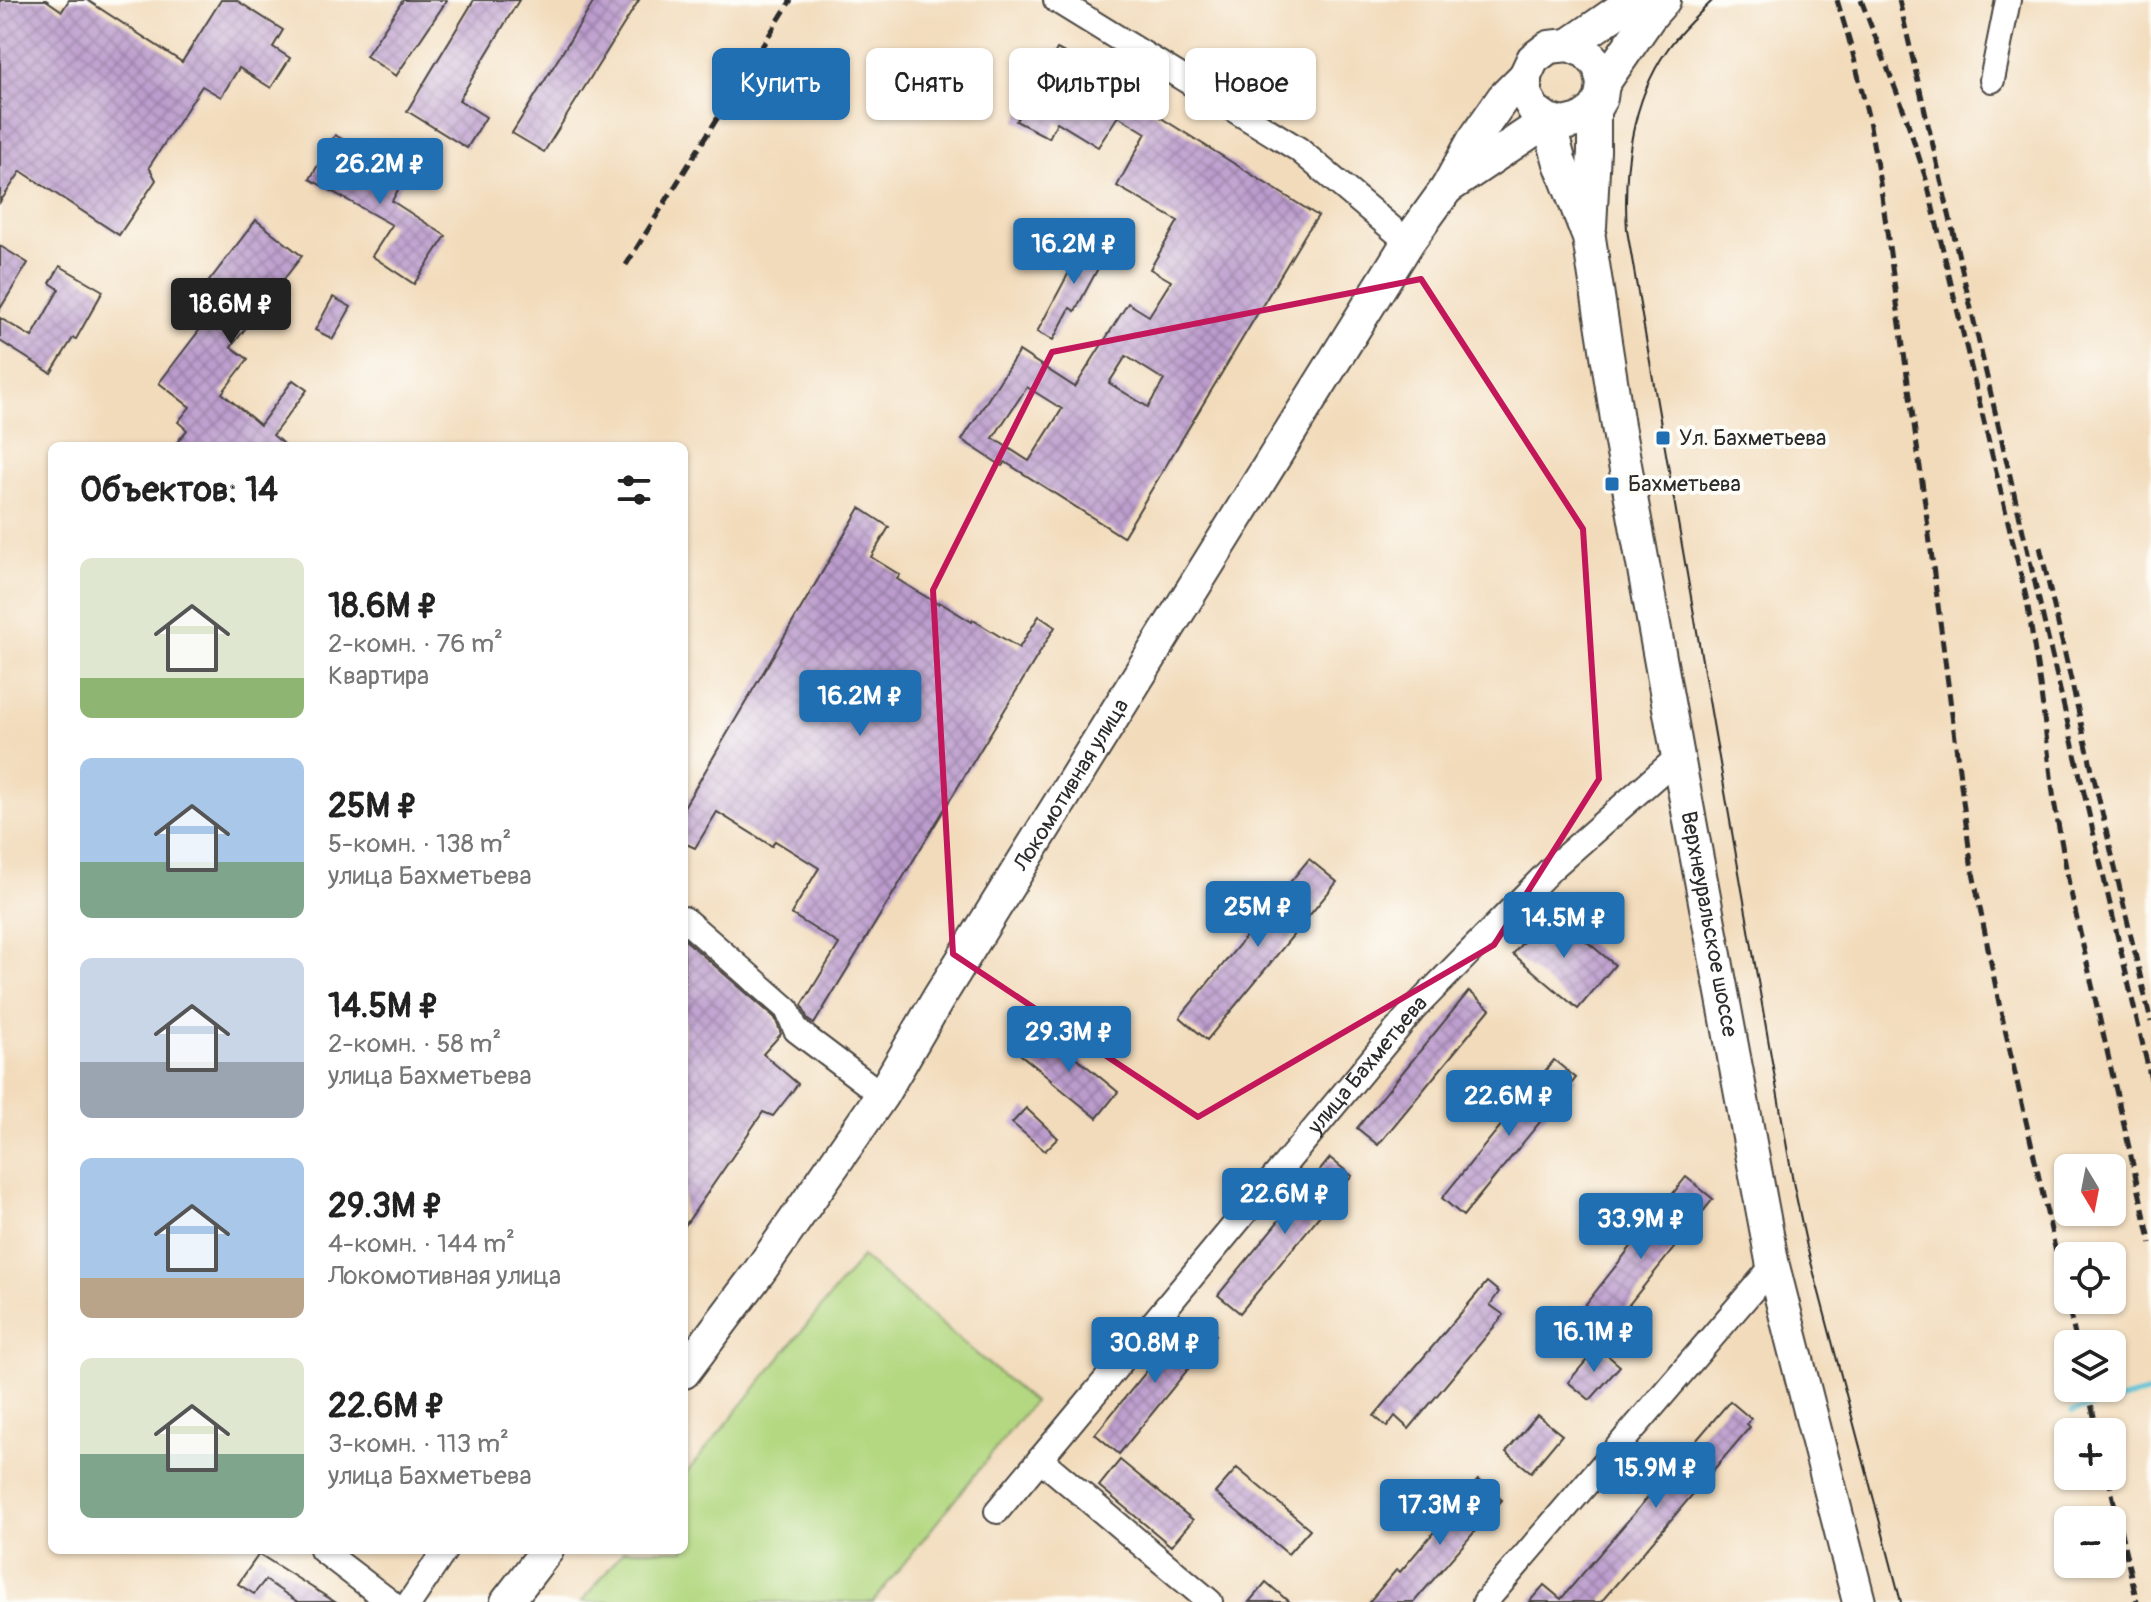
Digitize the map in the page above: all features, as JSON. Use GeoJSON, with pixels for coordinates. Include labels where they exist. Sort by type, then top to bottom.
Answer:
{"type":"FeatureCollection","features":[{"type":"Feature","properties":{"kind":"main road"},"geometry":{"type":"LineString","coordinates":[[1569,45],[1634,0]]}},
{"type":"Feature","properties":{"kind":"main road"},"geometry":{"type":"LineString","coordinates":[[1525,76],[1525,94],[1534,110],[1548,120],[1564,124],[1580,120],[1664,0]]}},
{"type":"Feature","properties":{"kind":"main road"},"geometry":{"type":"LineString","coordinates":[[1447,188],[1473,141],[1503,98],[1525,76],[1533,59],[1549,47],[1569,45],[1586,52],[1599,66],[1589,238]]}},
{"type":"Feature","properties":{"kind":"main road"},"geometry":{"type":"LineString","coordinates":[[1447,188],[1548,120]]}},
{"type":"Feature","properties":{"kind":"main road"},"geometry":{"type":"LineString","coordinates":[[1548,120],[1560,163],[1589,238]]}},
{"type":"Feature","properties":{"kind":"main road","name":"Локомотивная улица"},"geometry":{"type":"LineString","coordinates":[[688,1367],[759,1272],[882,1095],[938,999],[1408,242],[1447,188]]}},
{"type":"Feature","properties":{"kind":"main road","name":"Верхнеуральское шоссе"},"geometry":{"type":"LineString","coordinates":[[1589,238],[1618,426],[1773,1266],[1859,1602]]}},
{"type":"Feature","properties":{"kind":"main road"},"geometry":{"type":"LineString","coordinates":[[507,1602],[544,1554]]}},
{"type":"Feature","properties":{"kind":"street"},"geometry":{"type":"LineString","coordinates":[[1056,0],[1298,149],[1408,242]]}},
{"type":"Feature","properties":{"kind":"street"},"geometry":{"type":"LineString","coordinates":[[1992,80],[2008,0]]}},
{"type":"Feature","properties":{"kind":"street","name":"улица Бахметьева"},"geometry":{"type":"LineString","coordinates":[[997,1511],[1413,1010],[1551,869],[1678,757]]}},
{"type":"Feature","properties":{"kind":"street"},"geometry":{"type":"LineString","coordinates":[[688,922],[787,1009],[796,1030],[882,1095]]}},
{"type":"Feature","properties":{"kind":"street"},"geometry":{"type":"LineString","coordinates":[[1485,1602],[1773,1266]]}},
{"type":"Feature","properties":{"kind":"street"},"geometry":{"type":"LineString","coordinates":[[1040,1459],[1210,1602]]}},
{"type":"Feature","properties":{"kind":"street"},"geometry":{"type":"LineString","coordinates":[[327,1554],[390,1602]]}},
{"type":"Feature","properties":{"kind":"street"},"geometry":{"type":"LineString","coordinates":[[410,1602],[442,1554]]}},
{"type":"Feature","properties":{"kind":"highlighted area"},"geometry":{"type":"Polygon","coordinates":[[[1421,279],[1583,529],[1599,779],[1494,945],[1198,1117],[953,954],[933,590],[1052,352],[1421,279]]]}},
{"type":"Feature","properties":{"kind":"green space"},"geometry":{"type":"Polygon","coordinates":[[[862,1257],[1033,1402],[873,1602],[582,1602],[621,1554],[688,1554],[688,1471],[862,1257]]]}},
{"type":"Feature","properties":{"kind":"building"},"geometry":{"type":"Polygon","coordinates":[[[0,0],[46,0],[62,11],[69,0],[87,0],[182,62],[221,0],[236,0],[283,30],[273,47],[290,58],[271,88],[239,68],[221,97],[202,86],[149,167],[156,180],[119,235],[21,171],[0,202],[0,0]]]}},
{"type":"Feature","properties":{"kind":"building"},"geometry":{"type":"Polygon","coordinates":[[[403,0],[447,0],[396,76],[366,56],[403,0]]]}},
{"type":"Feature","properties":{"kind":"building"},"geometry":{"type":"Polygon","coordinates":[[[474,0],[519,0],[459,100],[486,117],[467,148],[407,111],[474,0]]]}},
{"type":"Feature","properties":{"kind":"building"},"geometry":{"type":"Polygon","coordinates":[[[595,0],[639,0],[544,152],[512,133],[595,0]]]}},
{"type":"Feature","properties":{"kind":"building"},"geometry":{"type":"Polygon","coordinates":[[[1115,120],[1098,147],[1057,122],[1049,138],[1016,121],[1115,120]]]}},
{"type":"Feature","properties":{"kind":"building"},"geometry":{"type":"Polygon","coordinates":[[[1125,120],[1164,120],[1318,216],[1123,537],[1005,462],[1002,466],[962,440],[1019,351],[1075,387],[1128,303],[1149,316],[1171,281],[1150,269],[1178,221],[1117,186],[1146,133],[1125,120]],[[1126,356],[1109,383],[1148,407],[1164,380],[1126,356]],[[1027,387],[993,438],[1029,461],[1062,409],[1027,387]]]}},
{"type":"Feature","properties":{"kind":"building"},"geometry":{"type":"Polygon","coordinates":[[[335,135],[406,175],[392,201],[446,236],[414,284],[372,256],[392,225],[310,179],[335,135]]]}},
{"type":"Feature","properties":{"kind":"building"},"geometry":{"type":"Polygon","coordinates":[[[256,220],[302,256],[231,347],[248,359],[222,393],[260,425],[293,380],[307,390],[273,435],[281,442],[177,442],[187,430],[178,422],[190,407],[159,383],[201,328],[183,315],[256,220]]]}},
{"type":"Feature","properties":{"kind":"building"},"geometry":{"type":"Polygon","coordinates":[[[1089,235],[1110,246],[1075,311],[1070,308],[1053,340],[1037,332],[1089,235]]]}},
{"type":"Feature","properties":{"kind":"building"},"geometry":{"type":"Polygon","coordinates":[[[0,246],[28,263],[0,309],[0,246]]]}},
{"type":"Feature","properties":{"kind":"building"},"geometry":{"type":"Polygon","coordinates":[[[60,266],[103,291],[76,339],[73,338],[51,373],[0,341],[0,318],[32,337],[59,289],[50,283],[60,266]]]}},
{"type":"Feature","properties":{"kind":"building"},"geometry":{"type":"Polygon","coordinates":[[[333,297],[351,307],[333,339],[315,330],[333,297]]]}},
{"type":"Feature","properties":{"kind":"building"},"geometry":{"type":"Polygon","coordinates":[[[860,508],[889,527],[871,557],[900,575],[897,579],[1019,648],[1039,616],[1055,627],[814,1024],[808,1020],[802,1005],[839,944],[791,914],[819,868],[775,841],[772,846],[717,812],[695,848],[688,845],[688,800],[860,508]]]}},
{"type":"Feature","properties":{"kind":"building"},"geometry":{"type":"Polygon","coordinates":[[[1309,859],[1337,882],[1207,1040],[1180,1017],[1309,859]]]}},
{"type":"Feature","properties":{"kind":"building"},"geometry":{"type":"Polygon","coordinates":[[[1549,910],[1615,965],[1578,1009],[1513,954],[1549,910]]]}},
{"type":"Feature","properties":{"kind":"building"},"geometry":{"type":"Polygon","coordinates":[[[688,942],[775,1018],[781,1034],[763,1054],[798,1084],[773,1116],[763,1112],[688,1221],[688,942]]]}},
{"type":"Feature","properties":{"kind":"building"},"geometry":{"type":"Polygon","coordinates":[[[1469,991],[1490,1009],[1378,1145],[1357,1128],[1469,991]]]}},
{"type":"Feature","properties":{"kind":"building"},"geometry":{"type":"Polygon","coordinates":[[[1041,1029],[1118,1092],[1097,1118],[1020,1054],[1041,1029]]]}},
{"type":"Feature","properties":{"kind":"building"},"geometry":{"type":"Polygon","coordinates":[[[1554,1060],[1576,1078],[1463,1216],[1442,1198],[1554,1060]]]}},
{"type":"Feature","properties":{"kind":"building"},"geometry":{"type":"Polygon","coordinates":[[[1026,1108],[1058,1138],[1045,1151],[1012,1123],[1026,1108]]]}},
{"type":"Feature","properties":{"kind":"building"},"geometry":{"type":"Polygon","coordinates":[[[1330,1158],[1352,1176],[1240,1313],[1218,1295],[1330,1158]]]}},
{"type":"Feature","properties":{"kind":"building"},"geometry":{"type":"Polygon","coordinates":[[[1686,1177],[1713,1199],[1596,1346],[1570,1324],[1686,1177]]]}},
{"type":"Feature","properties":{"kind":"building"},"geometry":{"type":"Polygon","coordinates":[[[1487,1282],[1499,1292],[1490,1305],[1504,1315],[1409,1429],[1395,1416],[1387,1427],[1374,1416],[1487,1282]]]}},
{"type":"Feature","properties":{"kind":"building"},"geometry":{"type":"Polygon","coordinates":[[[1192,1316],[1216,1335],[1119,1454],[1095,1434],[1192,1316]]]}},
{"type":"Feature","properties":{"kind":"building"},"geometry":{"type":"Polygon","coordinates":[[[1598,1347],[1620,1366],[1590,1400],[1568,1382],[1598,1347]]]}},
{"type":"Feature","properties":{"kind":"building"},"geometry":{"type":"Polygon","coordinates":[[[1730,1401],[1751,1419],[1747,1424],[1750,1427],[1601,1602],[1529,1602],[1544,1585],[1561,1599],[1730,1401]]]}},
{"type":"Feature","properties":{"kind":"building"},"geometry":{"type":"Polygon","coordinates":[[[1537,1415],[1562,1435],[1531,1472],[1506,1452],[1537,1415]]]}},
{"type":"Feature","properties":{"kind":"building"},"geometry":{"type":"Polygon","coordinates":[[[1120,1460],[1193,1520],[1171,1546],[1099,1486],[1120,1460]]]}},
{"type":"Feature","properties":{"kind":"building"},"geometry":{"type":"Polygon","coordinates":[[[1237,1468],[1310,1529],[1288,1554],[1215,1493],[1237,1468]]]}},
{"type":"Feature","properties":{"kind":"building"},"geometry":{"type":"Polygon","coordinates":[[[1478,1480],[1502,1500],[1414,1602],[1369,1602],[1397,1569],[1400,1572],[1478,1480]]]}},
{"type":"Feature","properties":{"kind":"building"},"geometry":{"type":"Polygon","coordinates":[[[259,1554],[335,1602],[298,1602],[265,1580],[254,1594],[238,1584],[259,1554]]]}},
{"type":"Feature","properties":{"kind":"building"},"geometry":{"type":"Polygon","coordinates":[[[1266,1582],[1289,1602],[1249,1602],[1266,1582]]]}},
{"type":"Feature","properties":{"kind":"waterway"},"geometry":{"type":"LineString","coordinates":[[2072,1412],[2151,1392]]}},
{"type":"Feature","properties":{"kind":"tram line"},"geometry":{"type":"LineString","coordinates":[[1713,0],[1672,43],[1645,91],[1628,161],[1627,230],[1793,1182],[1807,1247],[1901,1602]]}},
{"type":"Feature","properties":{"kind":"railway"},"geometry":{"type":"LineString","coordinates":[[626,265],[791,0]]}},
{"type":"Feature","properties":{"kind":"railway"},"geometry":{"type":"LineString","coordinates":[[1837,0],[1869,120],[1881,189],[1971,863],[1999,1003],[2074,1330]]}},
{"type":"Feature","properties":{"kind":"railway"},"geometry":{"type":"LineString","coordinates":[[1861,0],[1904,111],[1926,179],[2027,601],[2054,801],[2069,884],[2151,1244]]}},
{"type":"Feature","properties":{"kind":"railway"},"geometry":{"type":"LineString","coordinates":[[1899,0],[2151,1080]]}},
{"type":"Feature","properties":{"kind":"railway"},"geometry":{"type":"LineString","coordinates":[[2040,547],[2151,1022]]}},
{"type":"Feature","properties":{"kind":"railway"},"geometry":{"type":"LineString","coordinates":[[2090,1402],[2094,1418]]}},
{"type":"Feature","properties":{"kind":"railway"},"geometry":{"type":"LineString","coordinates":[[2111,1490],[2137,1602]]}},
{"type":"Feature","properties":{"kind":"place","name":"Ул. Бахметьева"},"geometry":{"type":"Point","coordinates":[1663,438]}},
{"type":"Feature","properties":{"kind":"place","name":"Бахметьева"},"geometry":{"type":"Point","coordinates":[1612,484]}}]}
